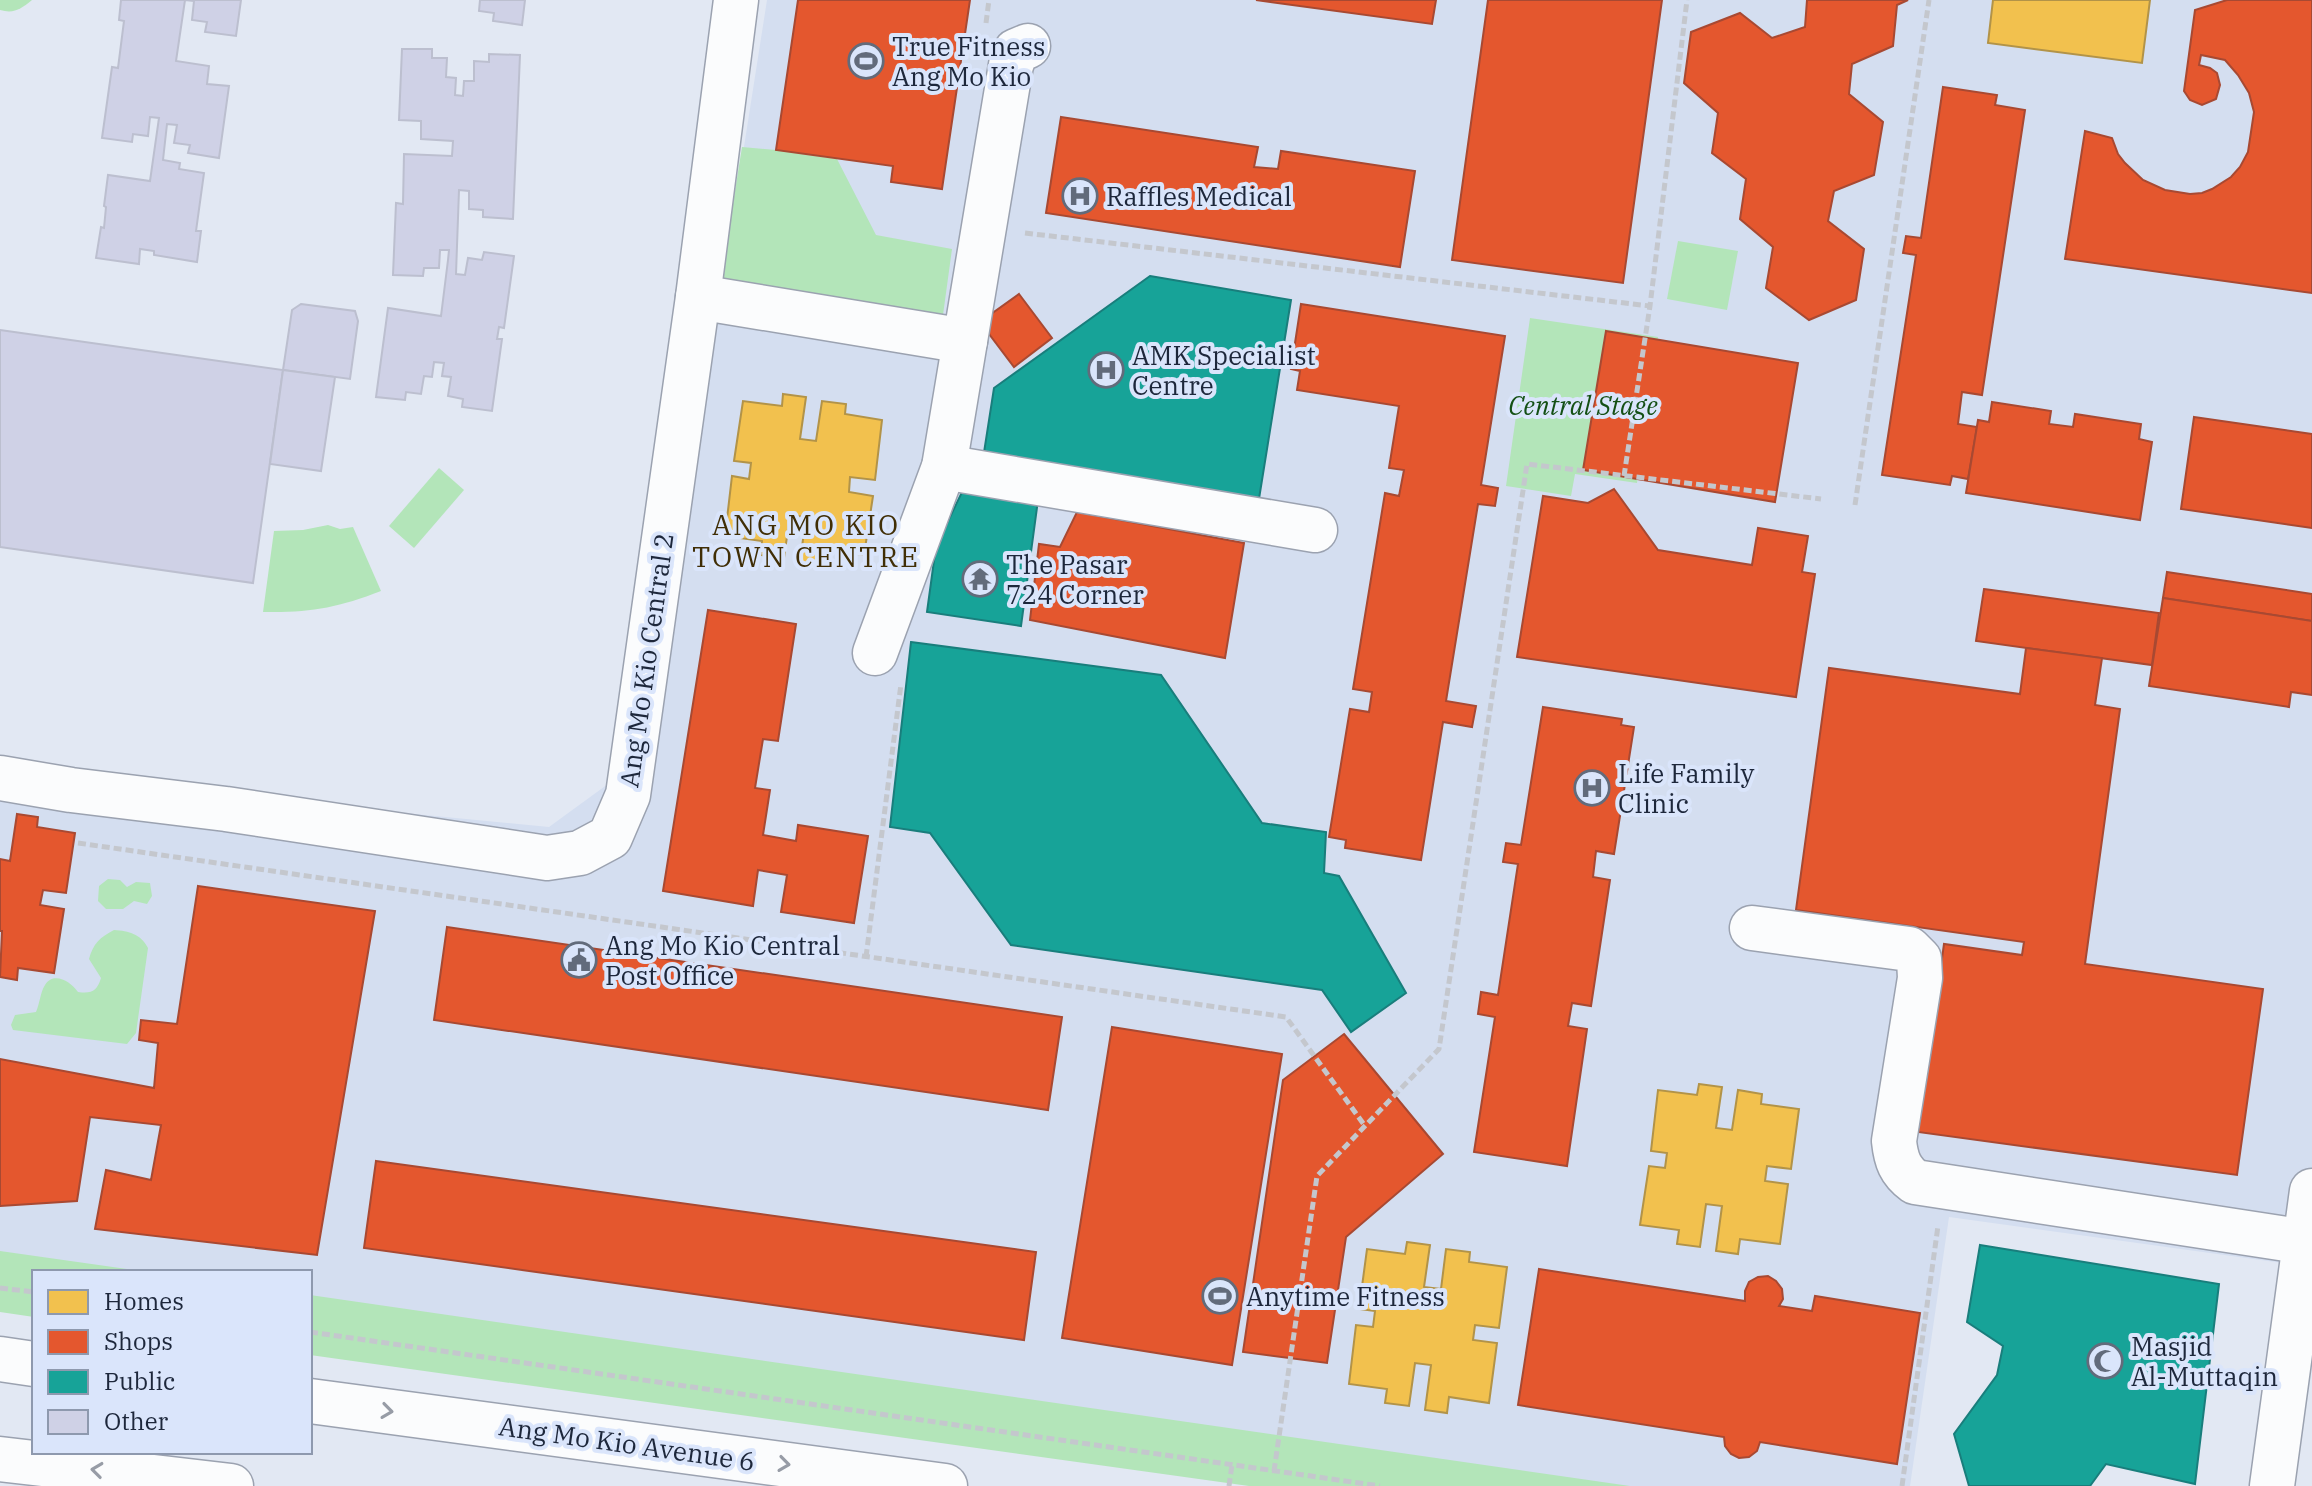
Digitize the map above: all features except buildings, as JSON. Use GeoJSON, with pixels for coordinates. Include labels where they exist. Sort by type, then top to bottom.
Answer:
{"type":"FeatureCollection","features":[{"type":"Feature","properties":{"kind":"street","name":"Ang Mo Kio Central 2"},"geometry":{"type":"LineString","coordinates":[[0,778],[547,858],[580,853],[610,837],[628,795],[736,0]]}},
{"type":"Feature","properties":{"kind":"street","name":"Ang Mo Kio Central 2"},"geometry":{"type":"LineString","coordinates":[[724,103],[738,81],[756,0]]}},
{"type":"Feature","properties":{"kind":"street"},"geometry":{"type":"LineString","coordinates":[[875,653],[944,467],[1011,65],[1016,51],[1028,46]]}},
{"type":"Feature","properties":{"kind":"street"},"geometry":{"type":"LineString","coordinates":[[698,297],[965,341]]}},
{"type":"Feature","properties":{"kind":"street"},"geometry":{"type":"LineString","coordinates":[[944,467],[1315,530]]}},
{"type":"Feature","properties":{"kind":"street"},"geometry":{"type":"LineString","coordinates":[[1752,928],[1921,959],[1894,1141],[1899,1166],[1915,1182],[2308,1242]]}},
{"type":"Feature","properties":{"kind":"street"},"geometry":{"type":"LineString","coordinates":[[2272,1486],[2308,1242],[2312,1191]]}},
{"type":"Feature","properties":{"kind":"street"},"geometry":{"type":"LineString","coordinates":[[0,1359],[32,1364]]}},
{"type":"Feature","properties":{"kind":"street","name":"Ang Mo Kio Avenue 6"},"geometry":{"type":"LineString","coordinates":[[312,1401],[945,1486]]}},
{"type":"Feature","properties":{"kind":"street"},"geometry":{"type":"LineString","coordinates":[[0,1459],[231,1486]]}},
{"type":"Feature","properties":{"kind":"path"},"geometry":{"type":"LineString","coordinates":[[1624,476],[1650,306],[1687,0]]}},
{"type":"Feature","properties":{"kind":"path"},"geometry":{"type":"LineString","coordinates":[[1855,505],[1929,0]]}},
{"type":"Feature","properties":{"kind":"path"},"geometry":{"type":"LineString","coordinates":[[1023,232],[1650,306]]}},
{"type":"Feature","properties":{"kind":"path"},"geometry":{"type":"LineString","coordinates":[[1274,1471],[1317,1176],[1439,1049],[1527,464],[1821,499]]}},
{"type":"Feature","properties":{"kind":"path"},"geometry":{"type":"LineString","coordinates":[[78,843],[1286,1017],[1365,1126]]}},
{"type":"Feature","properties":{"kind":"path"},"geometry":{"type":"LineString","coordinates":[[1902,1486],[1944,1186]]}},
{"type":"Feature","properties":{"kind":"path"},"geometry":{"type":"LineString","coordinates":[[0,1288],[32,1292]]}},
{"type":"Feature","properties":{"kind":"path"},"geometry":{"type":"LineString","coordinates":[[312,1332],[1380,1486]]}},
{"type":"Feature","properties":{"kind":"path"},"geometry":{"type":"LineString","coordinates":[[1229,1486],[1232,1465]]}},
{"type":"Feature","properties":{"kind":"shaded area","name":"ANG MO KIO TOWN CENTRE"},"geometry":{"type":"Polygon","coordinates":[[[767,0],[2312,0],[2312,1267],[1949,1217],[1910,1486],[1363,1486],[312,1337],[312,1270],[32,1270],[32,1273],[0,1293],[0,774],[549,827],[608,784],[683,536],[767,0]]]}},
{"type":"Feature","properties":{"kind":"green space"},"geometry":{"type":"Polygon","coordinates":[[[0,0],[32,0],[21,8],[9,11],[0,10],[0,0]]]}},
{"type":"Feature","properties":{"kind":"green space"},"geometry":{"type":"Polygon","coordinates":[[[742,147],[837,159],[876,235],[952,249],[943,315],[720,285],[742,147]]]}},
{"type":"Feature","properties":{"kind":"green space"},"geometry":{"type":"Polygon","coordinates":[[[1678,241],[1738,251],[1727,310],[1667,299],[1678,241]]]}},
{"type":"Feature","properties":{"kind":"green space","name":"Central Stage"},"geometry":{"type":"Polygon","coordinates":[[[1530,318],[1658,337],[1637,483],[1575,474],[1571,496],[1506,486],[1530,318]]]}},
{"type":"Feature","properties":{"kind":"green space"},"geometry":{"type":"Polygon","coordinates":[[[439,468],[464,490],[414,548],[389,526],[439,468]]]}},
{"type":"Feature","properties":{"kind":"green space"},"geometry":{"type":"Polygon","coordinates":[[[328,525],[340,529],[353,527],[381,591],[323,608],[263,612],[274,531],[328,525]]]}},
{"type":"Feature","properties":{"kind":"green space"},"geometry":{"type":"Polygon","coordinates":[[[108,879],[120,880],[127,887],[136,882],[150,883],[152,896],[147,904],[134,901],[123,909],[106,909],[98,901],[99,886],[108,879]]]}},
{"type":"Feature","properties":{"kind":"green space"},"geometry":{"type":"Polygon","coordinates":[[[114,930],[134,934],[148,948],[136,1033],[127,1044],[13,1030],[11,1025],[15,1015],[36,1012],[43,988],[53,979],[62,980],[78,992],[96,989],[101,978],[89,959],[98,942],[114,930]]]}},
{"type":"Feature","properties":{"kind":"green space"},"geometry":{"type":"Polygon","coordinates":[[[0,1251],[134,1270],[32,1270],[32,1317],[0,1312],[0,1251]]]}},
{"type":"Feature","properties":{"kind":"green space"},"geometry":{"type":"Polygon","coordinates":[[[312,1295],[1630,1486],[1249,1486],[312,1355],[312,1295]]]}},
{"type":"Feature","properties":{"kind":"place","name":"True Fitness Ang Mo Kio"},"geometry":{"type":"Point","coordinates":[866,61]}},
{"type":"Feature","properties":{"kind":"place","name":"Raffles Medical"},"geometry":{"type":"Point","coordinates":[1080,196]}},
{"type":"Feature","properties":{"kind":"place","name":"AMK Specialist Centre"},"geometry":{"type":"Point","coordinates":[1106,370]}},
{"type":"Feature","properties":{"kind":"place","name":"The Pasar 724 Corner"},"geometry":{"type":"Point","coordinates":[980,579]}},
{"type":"Feature","properties":{"kind":"place","name":"Life Family Clinic"},"geometry":{"type":"Point","coordinates":[1592,788]}},
{"type":"Feature","properties":{"kind":"place","name":"Ang Mo Kio Central Post Office"},"geometry":{"type":"Point","coordinates":[579,960]}},
{"type":"Feature","properties":{"kind":"place","name":"Anytime Fitness"},"geometry":{"type":"Point","coordinates":[1220,1296]}},
{"type":"Feature","properties":{"kind":"place","name":"Masjid Al-Muttaqin"},"geometry":{"type":"Point","coordinates":[2105,1361]}},
{"type":"Feature","properties":{"kind":"district","name":"ANG MO KIO TOWN CENTRE"},"geometry":{"type":"Point","coordinates":[806,540]}}]}
